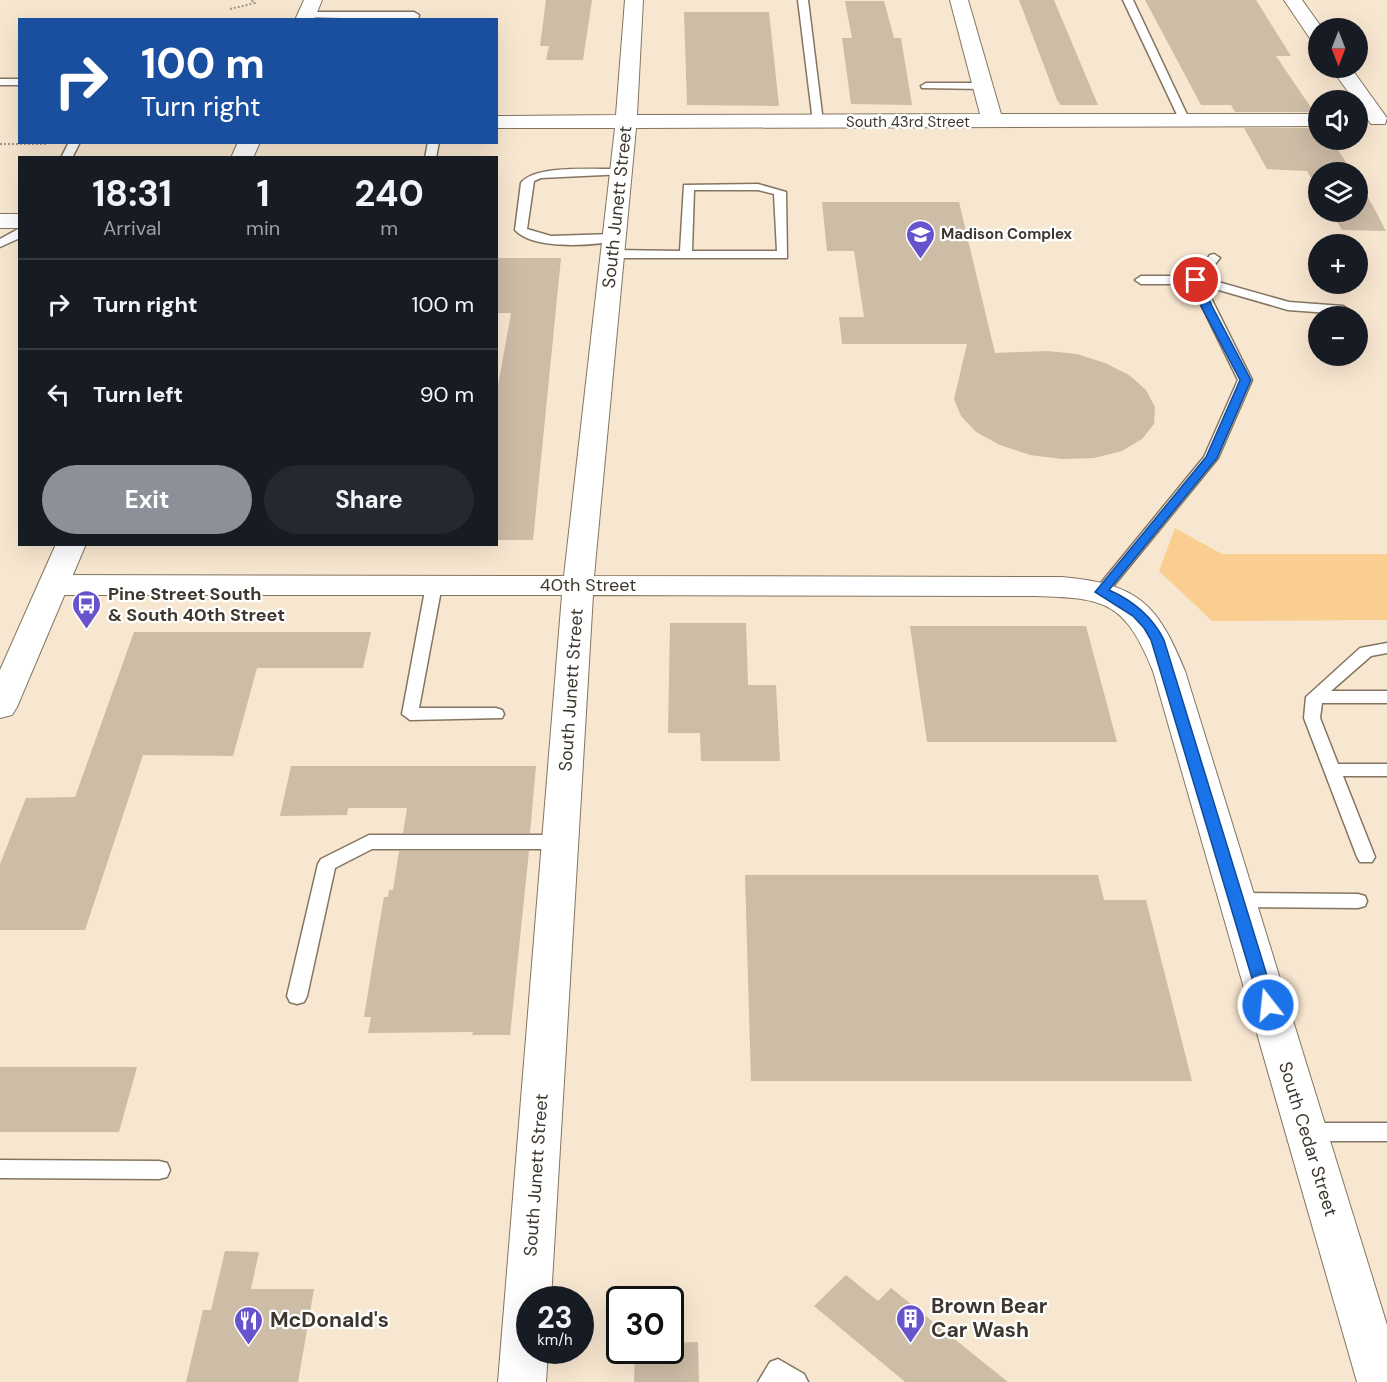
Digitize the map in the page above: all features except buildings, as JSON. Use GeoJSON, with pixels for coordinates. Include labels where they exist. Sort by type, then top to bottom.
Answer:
{"type":"FeatureCollection","features":[{"type":"Feature","properties":{"kind":"street","name":"South Junett Street"},"geometry":{"type":"LineString","coordinates":[[522,1382],[578,585],[626,122],[634,0]]}},
{"type":"Feature","properties":{"kind":"street"},"geometry":{"type":"LineString","coordinates":[[959,0],[992,122]]}},
{"type":"Feature","properties":{"kind":"street"},"geometry":{"type":"LineString","coordinates":[[1293,0],[1308,22]]}},
{"type":"Feature","properties":{"kind":"street"},"geometry":{"type":"LineString","coordinates":[[1347,78],[1374,120]]}},
{"type":"Feature","properties":{"kind":"street","name":"South 43rd Street"},"geometry":{"type":"LineString","coordinates":[[498,122],[1308,120]]}},
{"type":"Feature","properties":{"kind":"street"},"geometry":{"type":"LineString","coordinates":[[0,221],[18,221]]}},
{"type":"Feature","properties":{"kind":"street"},"geometry":{"type":"LineString","coordinates":[[0,707],[70,546]]}},
{"type":"Feature","properties":{"kind":"street","name":"40th Street"},"geometry":{"type":"LineString","coordinates":[[53,585],[1035,586],[1111,596]]}},
{"type":"Feature","properties":{"kind":"street","name":"South Cedar Street"},"geometry":{"type":"LineString","coordinates":[[1111,596],[1144,618],[1160,647],[1381,1382]]}},
{"type":"Feature","properties":{"kind":"lane"},"geometry":{"type":"LineString","coordinates":[[803,0],[818,122]]}},
{"type":"Feature","properties":{"kind":"lane"},"geometry":{"type":"LineString","coordinates":[[1128,0],[1185,121]]}},
{"type":"Feature","properties":{"kind":"lane"},"geometry":{"type":"LineString","coordinates":[[308,11],[414,15],[413,18]]}},
{"type":"Feature","properties":{"kind":"lane"},"geometry":{"type":"LineString","coordinates":[[0,82],[18,82]]}},
{"type":"Feature","properties":{"kind":"lane"},"geometry":{"type":"LineString","coordinates":[[926,86],[982,86]]}},
{"type":"Feature","properties":{"kind":"lane"},"geometry":{"type":"LineString","coordinates":[[621,172],[539,175],[530,178],[527,183],[521,230],[526,237],[540,240],[686,254],[783,255],[780,192],[758,187],[688,187],[686,254]]}},
{"type":"Feature","properties":{"kind":"lane"},"geometry":{"type":"LineString","coordinates":[[0,243],[11,239],[18,233]]}},
{"type":"Feature","properties":{"kind":"lane"},"geometry":{"type":"LineString","coordinates":[[1196,280],[1214,258]]}},
{"type":"Feature","properties":{"kind":"lane"},"geometry":{"type":"LineString","coordinates":[[1141,280],[1196,280],[1288,306],[1308,307]]}},
{"type":"Feature","properties":{"kind":"lane"},"geometry":{"type":"LineString","coordinates":[[1111,596],[1211,458],[1245,380],[1196,280]]}},
{"type":"Feature","properties":{"kind":"lane"},"geometry":{"type":"LineString","coordinates":[[434,585],[410,714],[496,714]]}},
{"type":"Feature","properties":{"kind":"lane"},"geometry":{"type":"LineString","coordinates":[[1366,856],[1312,718],[1314,697],[1366,652],[1387,648]]}},
{"type":"Feature","properties":{"kind":"lane"},"geometry":{"type":"LineString","coordinates":[[1314,697],[1387,697]]}},
{"type":"Feature","properties":{"kind":"lane"},"geometry":{"type":"LineString","coordinates":[[1332,770],[1387,770]]}},
{"type":"Feature","properties":{"kind":"lane"},"geometry":{"type":"LineString","coordinates":[[297,996],[327,864],[369,842],[560,842]]}},
{"type":"Feature","properties":{"kind":"lane"},"geometry":{"type":"LineString","coordinates":[[1237,900],[1358,901]]}},
{"type":"Feature","properties":{"kind":"lane"},"geometry":{"type":"LineString","coordinates":[[1306,1132],[1387,1132]]}},
{"type":"Feature","properties":{"kind":"lane"},"geometry":{"type":"LineString","coordinates":[[0,1169],[159,1170]]}},
{"type":"Feature","properties":{"kind":"lane"},"geometry":{"type":"LineString","coordinates":[[770,1382],[778,1370],[796,1382]]}},
{"type":"Feature","properties":{"kind":"path"},"geometry":{"type":"LineString","coordinates":[[230,9],[255,3],[251,0]]}},
{"type":"Feature","properties":{"kind":"path"},"geometry":{"type":"LineString","coordinates":[[0,144],[51,144]]}},
{"type":"Feature","properties":{"kind":"shaded area"},"geometry":{"type":"Polygon","coordinates":[[[1175,528],[1222,554],[1387,554],[1387,620],[1212,621],[1159,571],[1175,528]]]}},
{"type":"Feature","properties":{"kind":"place","name":"Madison Complex"},"geometry":{"type":"Point","coordinates":[920,260]}},
{"type":"Feature","properties":{"kind":"place","name":"Pine Street South & South 40th Street"},"geometry":{"type":"Point","coordinates":[87,630]}},
{"type":"Feature","properties":{"kind":"place","name":"Brown Bear Car Wash"},"geometry":{"type":"Point","coordinates":[910,1344]}},
{"type":"Feature","properties":{"kind":"place","name":"McDonald's"},"geometry":{"type":"Point","coordinates":[249,1346]}},
{"type":"Feature","properties":{"kind":"route"},"geometry":{"type":"LineString","coordinates":[[1196,280],[1245,380],[1211,458],[1101,592],[1130,606],[1144,618],[1157,640],[1169,671],[1268,1005]]}}]}
